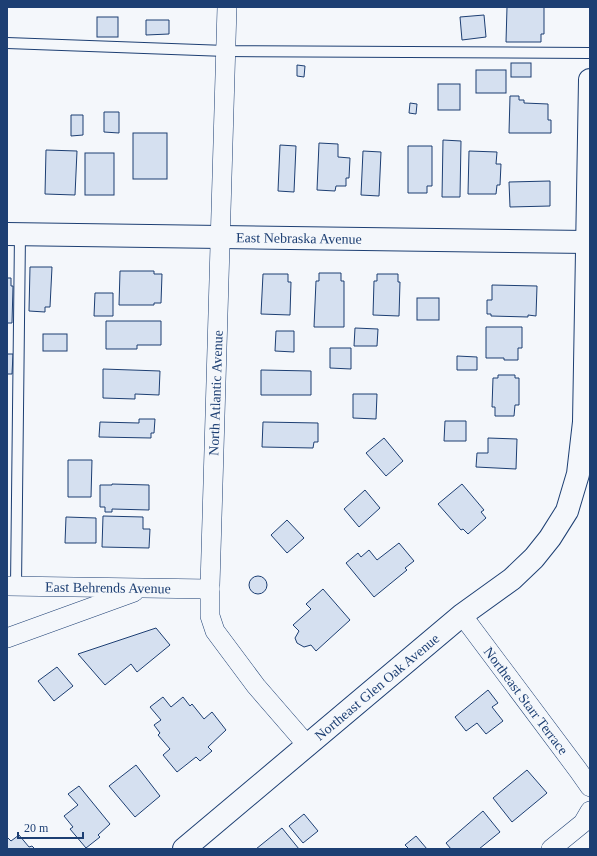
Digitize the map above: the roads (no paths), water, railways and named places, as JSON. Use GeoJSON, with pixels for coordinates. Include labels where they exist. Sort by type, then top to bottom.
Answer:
{"type":"FeatureCollection","features":[{"type":"Feature","properties":{"kind":"street","name":"North Atlantic Avenue"},"geometry":{"type":"LineString","coordinates":[[227,7],[210,616],[215,631],[256,686],[308,746]]}},
{"type":"Feature","properties":{"kind":"street","name":"Northeast Glen Oak Avenue"},"geometry":{"type":"LineString","coordinates":[[184,849],[462,615],[512,579],[542,549],[563,519],[567,511],[578,474],[583,441],[585,400],[590,80]]}},
{"type":"Feature","properties":{"kind":"street","name":"East Nebraska Avenue"},"geometry":{"type":"LineString","coordinates":[[14,234],[588,242]]}},
{"type":"Feature","properties":{"kind":"street","name":"East Behrends Avenue"},"geometry":{"type":"LineString","coordinates":[[11,586],[210,589]]}},
{"type":"Feature","properties":{"kind":"street"},"geometry":{"type":"LineString","coordinates":[[7,638],[146,588]]}},
{"type":"Feature","properties":{"kind":"street","name":"Northeast Starr Terrace"},"geometry":{"type":"LineString","coordinates":[[462,615],[590,787]]}},
{"type":"Feature","properties":{"kind":"street"},"geometry":{"type":"LineString","coordinates":[[551,849],[583,823],[590,811]]}},
{"type":"Feature","properties":{"kind":"lane"},"geometry":{"type":"LineString","coordinates":[[7,43],[226,51],[590,53]]}},
{"type":"Feature","properties":{"kind":"lane"},"geometry":{"type":"LineString","coordinates":[[11,586],[18,421],[14,234]]}},
{"type":"Feature","properties":{"kind":"lane"},"geometry":{"type":"LineString","coordinates":[[7,420],[18,421]]}}]}
